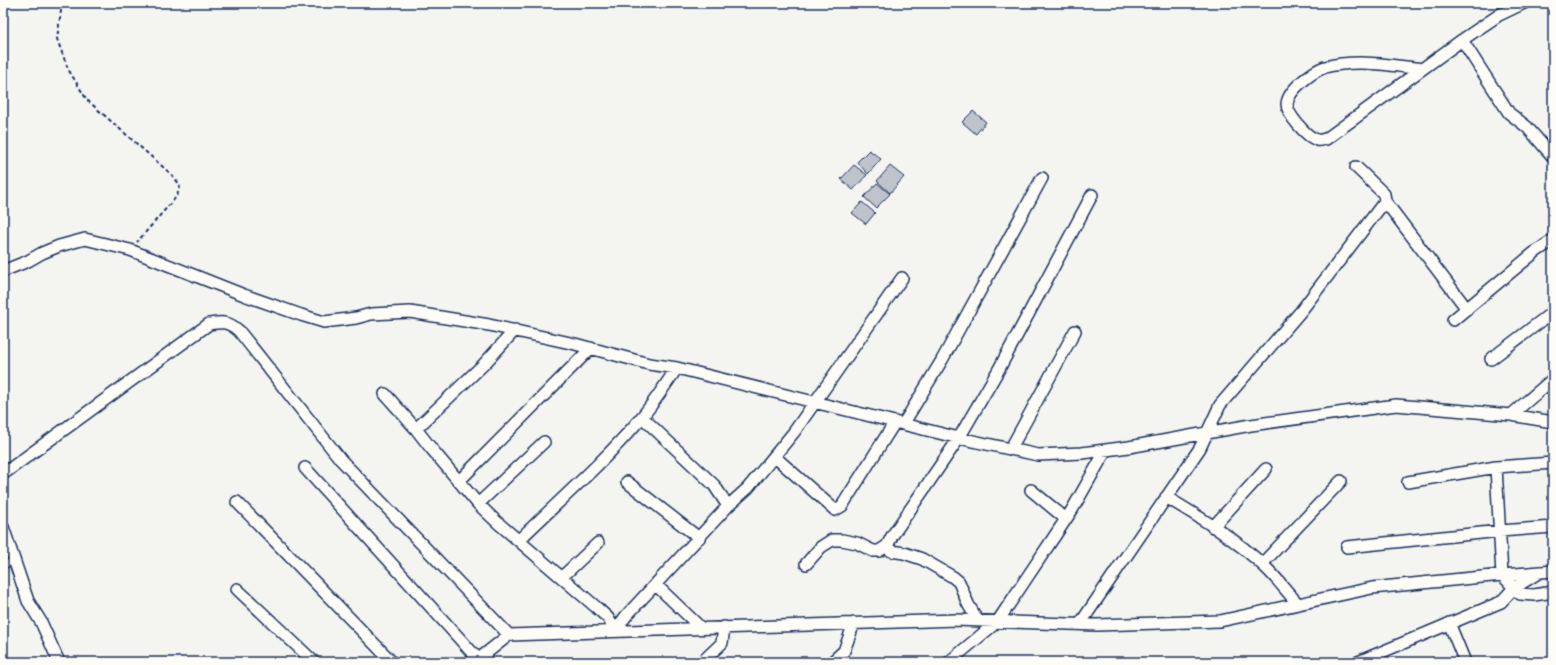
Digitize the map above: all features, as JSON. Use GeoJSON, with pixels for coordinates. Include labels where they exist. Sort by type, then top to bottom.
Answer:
{"type":"FeatureCollection","features":[{"type":"Feature","properties":{"kind":"street"},"geometry":{"type":"LineString","coordinates":[[1422,69],[1369,63],[1347,63],[1324,68],[1307,77],[1293,91],[1287,103],[1288,111],[1307,134],[1317,140],[1326,139],[1462,40],[1499,15],[1524,3]]}},
{"type":"Feature","properties":{"kind":"street"},"geometry":{"type":"LineString","coordinates":[[1462,40],[1509,113],[1527,127],[1553,157]]}},
{"type":"Feature","properties":{"kind":"street"},"geometry":{"type":"LineString","coordinates":[[1356,167],[1384,194],[1385,202],[1467,309]]}},
{"type":"Feature","properties":{"kind":"street"},"geometry":{"type":"LineString","coordinates":[[775,457],[835,510],[842,506],[942,360],[1042,178]]}},
{"type":"Feature","properties":{"kind":"street"},"geometry":{"type":"LineString","coordinates":[[806,564],[821,547],[832,540],[857,543],[873,551],[879,551],[887,546],[892,536],[959,438],[999,369],[1092,195]]}},
{"type":"Feature","properties":{"kind":"street"},"geometry":{"type":"LineString","coordinates":[[1080,624],[1200,448],[1220,405],[1301,311],[1385,202]]}},
{"type":"Feature","properties":{"kind":"street"},"geometry":{"type":"LineString","coordinates":[[3,271],[59,246],[85,239],[130,250],[244,295],[311,319],[324,322],[356,318],[370,314],[410,312],[459,319],[515,330],[591,348],[649,364],[677,368],[959,438],[1038,455],[1082,453],[1106,450],[1207,432],[1396,405],[1511,415],[1553,422]]}},
{"type":"Feature","properties":{"kind":"street"},"geometry":{"type":"LineString","coordinates":[[1454,320],[1534,253],[1553,240]]}},
{"type":"Feature","properties":{"kind":"street"},"geometry":{"type":"LineString","coordinates":[[616,631],[626,616],[728,506],[748,488],[775,457],[902,278]]}},
{"type":"Feature","properties":{"kind":"street"},"geometry":{"type":"LineString","coordinates":[[1491,359],[1553,312]]}},
{"type":"Feature","properties":{"kind":"street"},"geometry":{"type":"LineString","coordinates":[[3,474],[209,324],[222,322],[231,324],[239,331],[341,460],[509,635]]}},
{"type":"Feature","properties":{"kind":"street"},"geometry":{"type":"LineString","coordinates":[[416,429],[484,364],[515,330]]}},
{"type":"Feature","properties":{"kind":"street"},"geometry":{"type":"LineString","coordinates":[[1011,448],[1075,331]]}},
{"type":"Feature","properties":{"kind":"street"},"geometry":{"type":"LineString","coordinates":[[459,481],[591,348]]}},
{"type":"Feature","properties":{"kind":"street"},"geometry":{"type":"LineString","coordinates":[[520,540],[584,476],[605,458],[642,417],[677,368]]}},
{"type":"Feature","properties":{"kind":"street"},"geometry":{"type":"LineString","coordinates":[[1511,415],[1553,379]]}},
{"type":"Feature","properties":{"kind":"street"},"geometry":{"type":"LineString","coordinates":[[385,394],[478,504],[608,618],[616,631]]}},
{"type":"Feature","properties":{"kind":"street"},"geometry":{"type":"LineString","coordinates":[[642,417],[714,484],[728,506]]}},
{"type":"Feature","properties":{"kind":"street"},"geometry":{"type":"LineString","coordinates":[[478,504],[544,442]]}},
{"type":"Feature","properties":{"kind":"street"},"geometry":{"type":"LineString","coordinates":[[948,662],[998,622],[1066,519],[1106,450]]}},
{"type":"Feature","properties":{"kind":"street"},"geometry":{"type":"LineString","coordinates":[[1408,482],[1496,467],[1553,463]]}},
{"type":"Feature","properties":{"kind":"street"},"geometry":{"type":"LineString","coordinates":[[1496,467],[1502,575],[1520,594],[1534,595],[1553,592]]}},
{"type":"Feature","properties":{"kind":"street"},"geometry":{"type":"LineString","coordinates":[[305,468],[476,661],[509,635],[956,620],[1080,624],[1220,621],[1372,588],[1553,571]]}},
{"type":"Feature","properties":{"kind":"street"},"geometry":{"type":"LineString","coordinates":[[1213,527],[1266,469]]}},
{"type":"Feature","properties":{"kind":"street"},"geometry":{"type":"LineString","coordinates":[[1262,564],[1341,481]]}},
{"type":"Feature","properties":{"kind":"street"},"geometry":{"type":"LineString","coordinates":[[627,482],[699,538]]}},
{"type":"Feature","properties":{"kind":"street"},"geometry":{"type":"LineString","coordinates":[[1031,490],[1066,519]]}},
{"type":"Feature","properties":{"kind":"street"},"geometry":{"type":"LineString","coordinates":[[1166,497],[1225,534],[1262,564],[1298,604]]}},
{"type":"Feature","properties":{"kind":"street"},"geometry":{"type":"LineString","coordinates":[[238,502],[392,662]]}},
{"type":"Feature","properties":{"kind":"street"},"geometry":{"type":"LineString","coordinates":[[3,527],[28,601],[41,622],[59,662]]}},
{"type":"Feature","properties":{"kind":"street"},"geometry":{"type":"LineString","coordinates":[[1347,547],[1553,527]]}},
{"type":"Feature","properties":{"kind":"street"},"geometry":{"type":"LineString","coordinates":[[562,577],[598,544]]}},
{"type":"Feature","properties":{"kind":"street"},"geometry":{"type":"LineString","coordinates":[[887,546],[891,551],[904,553],[922,559],[953,577],[959,582],[968,604],[978,621]]}},
{"type":"Feature","properties":{"kind":"street"},"geometry":{"type":"LineString","coordinates":[[1358,662],[1501,602],[1514,588],[1538,573]]}},
{"type":"Feature","properties":{"kind":"street"},"geometry":{"type":"LineString","coordinates":[[656,585],[701,628]]}},
{"type":"Feature","properties":{"kind":"street"},"geometry":{"type":"LineString","coordinates":[[237,589],[314,662]]}},
{"type":"Feature","properties":{"kind":"street"},"geometry":{"type":"LineString","coordinates":[[832,662],[844,651],[854,623]]}},
{"type":"Feature","properties":{"kind":"street"},"geometry":{"type":"LineString","coordinates":[[1449,623],[1465,662]]}},
{"type":"Feature","properties":{"kind":"street"},"geometry":{"type":"LineString","coordinates":[[702,662],[722,643],[724,627]]}},
{"type":"Feature","properties":{"kind":"lane"},"geometry":{"type":"LineString","coordinates":[[3,566],[14,560]]}},
{"type":"Feature","properties":{"kind":"path"},"geometry":{"type":"LineString","coordinates":[[62,3],[57,39],[68,69],[87,100],[171,174],[180,185],[177,196],[130,250]]}},
{"type":"Feature","properties":{"kind":"building"},"geometry":{"type":"Polygon","coordinates":[[[973,111],[986,122],[976,134],[962,122],[973,111]]]}},
{"type":"Feature","properties":{"kind":"building"},"geometry":{"type":"Polygon","coordinates":[[[869,150],[881,159],[868,174],[857,162],[869,150]]]}},
{"type":"Feature","properties":{"kind":"building"},"geometry":{"type":"Polygon","coordinates":[[[854,165],[867,175],[853,190],[841,179],[854,165]]]}},
{"type":"Feature","properties":{"kind":"building"},"geometry":{"type":"Polygon","coordinates":[[[890,166],[904,177],[890,193],[877,181],[890,166]]]}},
{"type":"Feature","properties":{"kind":"building"},"geometry":{"type":"Polygon","coordinates":[[[877,183],[890,194],[876,208],[864,197],[877,183]]]}},
{"type":"Feature","properties":{"kind":"building"},"geometry":{"type":"Polygon","coordinates":[[[862,202],[875,213],[866,224],[852,213],[862,202]]]}}]}
